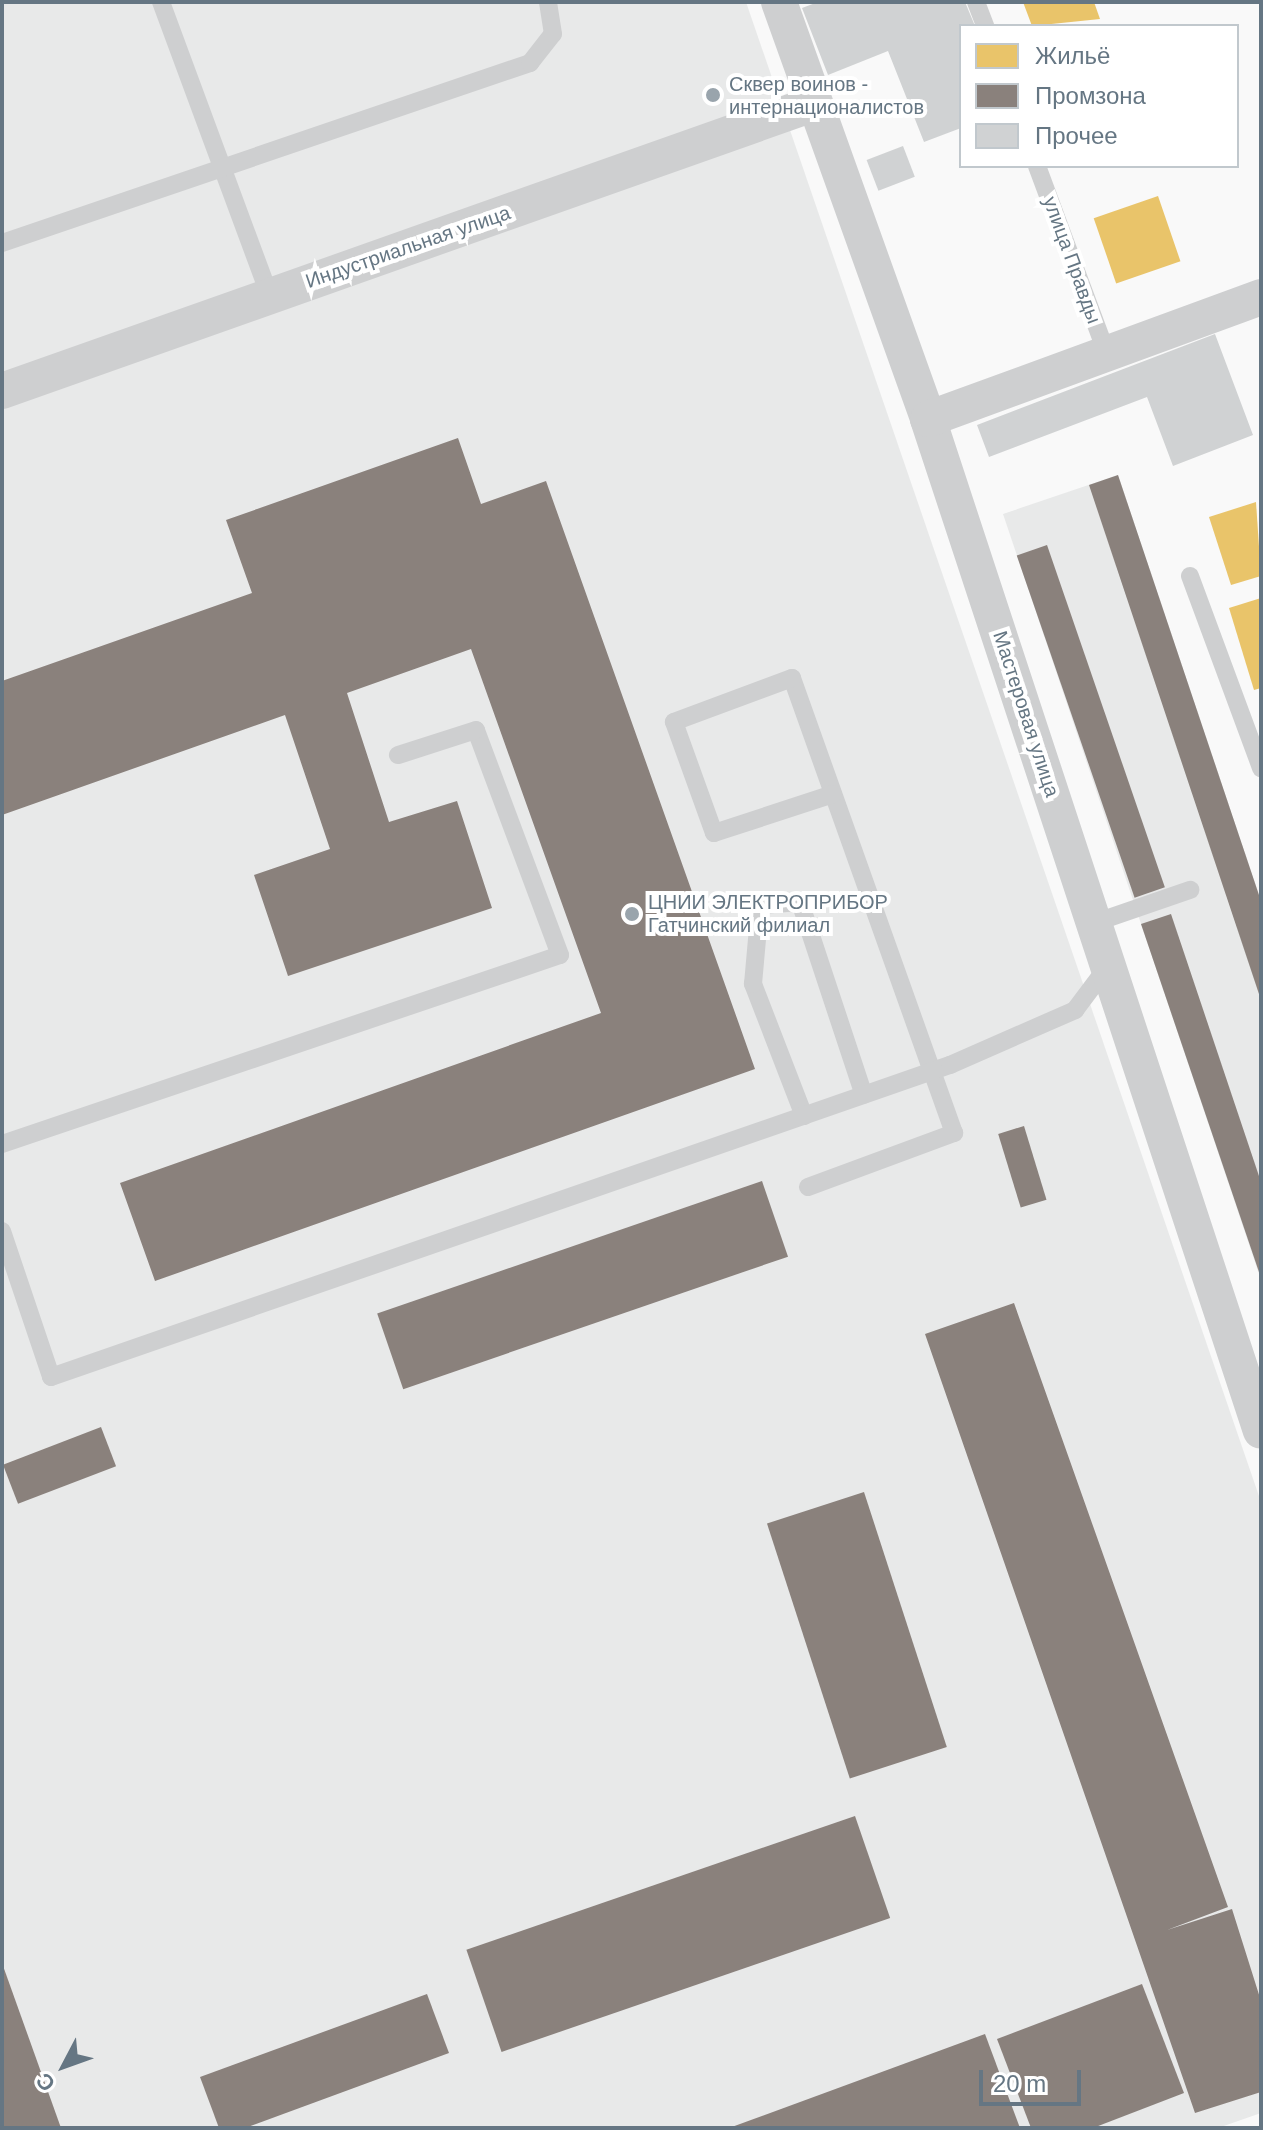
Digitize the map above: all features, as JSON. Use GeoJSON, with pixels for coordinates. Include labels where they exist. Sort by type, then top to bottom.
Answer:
{"type":"FeatureCollection","features":[{"type":"Feature","properties":{"kind":"street","name":"Мастеровая улица"},"geometry":{"type":"LineString","coordinates":[[779,2],[928,419],[1261,1431]]}},
{"type":"Feature","properties":{"kind":"street","name":"Индустриальная улица"},"geometry":{"type":"LineString","coordinates":[[2,391],[813,104]]}},
{"type":"Feature","properties":{"kind":"street"},"geometry":{"type":"LineString","coordinates":[[928,419],[1261,297]]}},
{"type":"Feature","properties":{"kind":"lane"},"geometry":{"type":"LineString","coordinates":[[161,2],[270,296]]}},
{"type":"Feature","properties":{"kind":"lane"},"geometry":{"type":"LineString","coordinates":[[2,243],[530,63],[553,34],[548,2]]}},
{"type":"Feature","properties":{"kind":"lane"},"geometry":{"type":"LineString","coordinates":[[976,2],[984,24]]}},
{"type":"Feature","properties":{"kind":"lane","name":"улица Правды"},"geometry":{"type":"LineString","coordinates":[[1038,168],[1107,354]]}},
{"type":"Feature","properties":{"kind":"lane"},"geometry":{"type":"LineString","coordinates":[[1190,576],[1261,768]]}},
{"type":"Feature","properties":{"kind":"lane"},"geometry":{"type":"LineString","coordinates":[[808,1187],[954,1133],[792,678],[674,722],[714,833],[833,794]]}},
{"type":"Feature","properties":{"kind":"lane"},"geometry":{"type":"LineString","coordinates":[[2,1144],[560,955],[476,730],[398,755]]}},
{"type":"Feature","properties":{"kind":"lane"},"geometry":{"type":"LineString","coordinates":[[1094,923],[1190,890]]}},
{"type":"Feature","properties":{"kind":"lane"},"geometry":{"type":"LineString","coordinates":[[804,1116],[753,984],[760,905],[800,902],[864,1095]]}},
{"type":"Feature","properties":{"kind":"lane"},"geometry":{"type":"LineString","coordinates":[[2,1231],[51,1377],[933,1071],[1075,1010],[1108,966]]}},
{"type":"Feature","properties":{"kind":"shaded area"},"geometry":{"type":"Polygon","coordinates":[[[2,2],[746,2],[1261,1502],[1261,2113],[1218,2128],[2,2128],[2,2]]]}},
{"type":"Feature","properties":{"kind":"shaded area"},"geometry":{"type":"Polygon","coordinates":[[[1118,475],[1261,901],[1261,1280],[1003,514],[1118,475]]]}},
{"type":"Feature","properties":{"kind":"building: Жильё"},"geometry":{"type":"Polygon","coordinates":[[[1023,2],[1094,2],[1100,19],[1051,24],[1031,24],[1023,2]]]}},
{"type":"Feature","properties":{"kind":"building: Жильё"},"geometry":{"type":"Polygon","coordinates":[[[1158,196],[1180,261],[1116,283],[1094,218],[1158,196]]]}},
{"type":"Feature","properties":{"kind":"building: Жильё"},"geometry":{"type":"Polygon","coordinates":[[[1256,502],[1261,576],[1231,585],[1209,517],[1256,502]]]}},
{"type":"Feature","properties":{"kind":"building: Жильё"},"geometry":{"type":"Polygon","coordinates":[[[1261,598],[1261,688],[1254,690],[1229,608],[1261,598]]]}},
{"type":"Feature","properties":{"kind":"building: Промзона","name":"ЦНИИ ЭЛЕКТРОПРИБОР Гатчинский филиал"},"geometry":{"type":"Polygon","coordinates":[[[458,438],[481,504],[546,481],[755,1069],[155,1281],[120,1183],[601,1013],[471,649],[347,693],[389,822],[457,801],[492,908],[288,976],[254,875],[330,849],[285,715],[2,815],[2,681],[252,593],[226,520],[458,438]]]}},
{"type":"Feature","properties":{"kind":"building: Промзона"},"geometry":{"type":"Polygon","coordinates":[[[1118,475],[1261,901],[1261,1000],[1089,485],[1118,475]]]}},
{"type":"Feature","properties":{"kind":"building: Промзона"},"geometry":{"type":"Polygon","coordinates":[[[1047,545],[1165,887],[1135,898],[1017,555],[1047,545]]]}},
{"type":"Feature","properties":{"kind":"building: Промзона"},"geometry":{"type":"Polygon","coordinates":[[[1171,914],[1261,1182],[1261,1278],[1141,924],[1171,914]]]}},
{"type":"Feature","properties":{"kind":"building: Промзона"},"geometry":{"type":"Polygon","coordinates":[[[1024,1126],[1047,1200],[1021,1208],[998,1134],[1024,1126]]]}},
{"type":"Feature","properties":{"kind":"building: Промзона"},"geometry":{"type":"Polygon","coordinates":[[[762,1181],[788,1257],[403,1389],[377,1314],[762,1181]]]}},
{"type":"Feature","properties":{"kind":"building: Промзона"},"geometry":{"type":"Polygon","coordinates":[[[1014,1303],[1228,1907],[1167,1930],[1232,1909],[1261,2001],[1261,2092],[1195,2113],[925,1334],[1014,1303]]]}},
{"type":"Feature","properties":{"kind":"building: Промзона"},"geometry":{"type":"Polygon","coordinates":[[[101,1427],[116,1466],[18,1504],[3,1465],[101,1427]]]}},
{"type":"Feature","properties":{"kind":"building: Промзона"},"geometry":{"type":"Polygon","coordinates":[[[864,1492],[947,1747],[850,1778],[767,1524],[864,1492]]]}},
{"type":"Feature","properties":{"kind":"building: Промзона"},"geometry":{"type":"Polygon","coordinates":[[[855,1816],[890,1918],[502,2052],[466,1950],[855,1816]]]}},
{"type":"Feature","properties":{"kind":"building: Промзона"},"geometry":{"type":"Polygon","coordinates":[[[2,1963],[61,2128],[2,2128],[2,1963]]]}},
{"type":"Feature","properties":{"kind":"building: Промзона"},"geometry":{"type":"Polygon","coordinates":[[[1142,1984],[1184,2093],[1093,2128],[1031,2128],[997,2039],[1142,1984]]]}},
{"type":"Feature","properties":{"kind":"building: Промзона"},"geometry":{"type":"Polygon","coordinates":[[[427,1994],[449,2053],[245,2128],[219,2128],[200,2077],[427,1994]]]}},
{"type":"Feature","properties":{"kind":"building: Промзона"},"geometry":{"type":"Polygon","coordinates":[[[985,2034],[1020,2128],[729,2128],[985,2034]]]}},
{"type":"Feature","properties":{"kind":"building: Прочее"},"geometry":{"type":"Polygon","coordinates":[[[818,2],[965,2],[974,24],[959,24],[959,129],[924,142],[888,51],[828,75],[802,8],[818,2]]]}},
{"type":"Feature","properties":{"kind":"building: Прочее"},"geometry":{"type":"Polygon","coordinates":[[[903,146],[915,177],[878,191],[867,160],[903,146]]]}},
{"type":"Feature","properties":{"kind":"building: Прочее"},"geometry":{"type":"Polygon","coordinates":[[[1215,334],[1253,435],[1173,466],[1147,397],[989,457],[977,425],[1215,334]]]}},
{"type":"Feature","properties":{"kind":"place","name":"Сквер воинов - интернационалистов"},"geometry":{"type":"Point","coordinates":[713,95]}},
{"type":"Feature","properties":{"kind":"place","name":"ЦНИИ ЭЛЕКТРОПРИБОР Гатчинский филиал"},"geometry":{"type":"Point","coordinates":[632,914]}}]}
